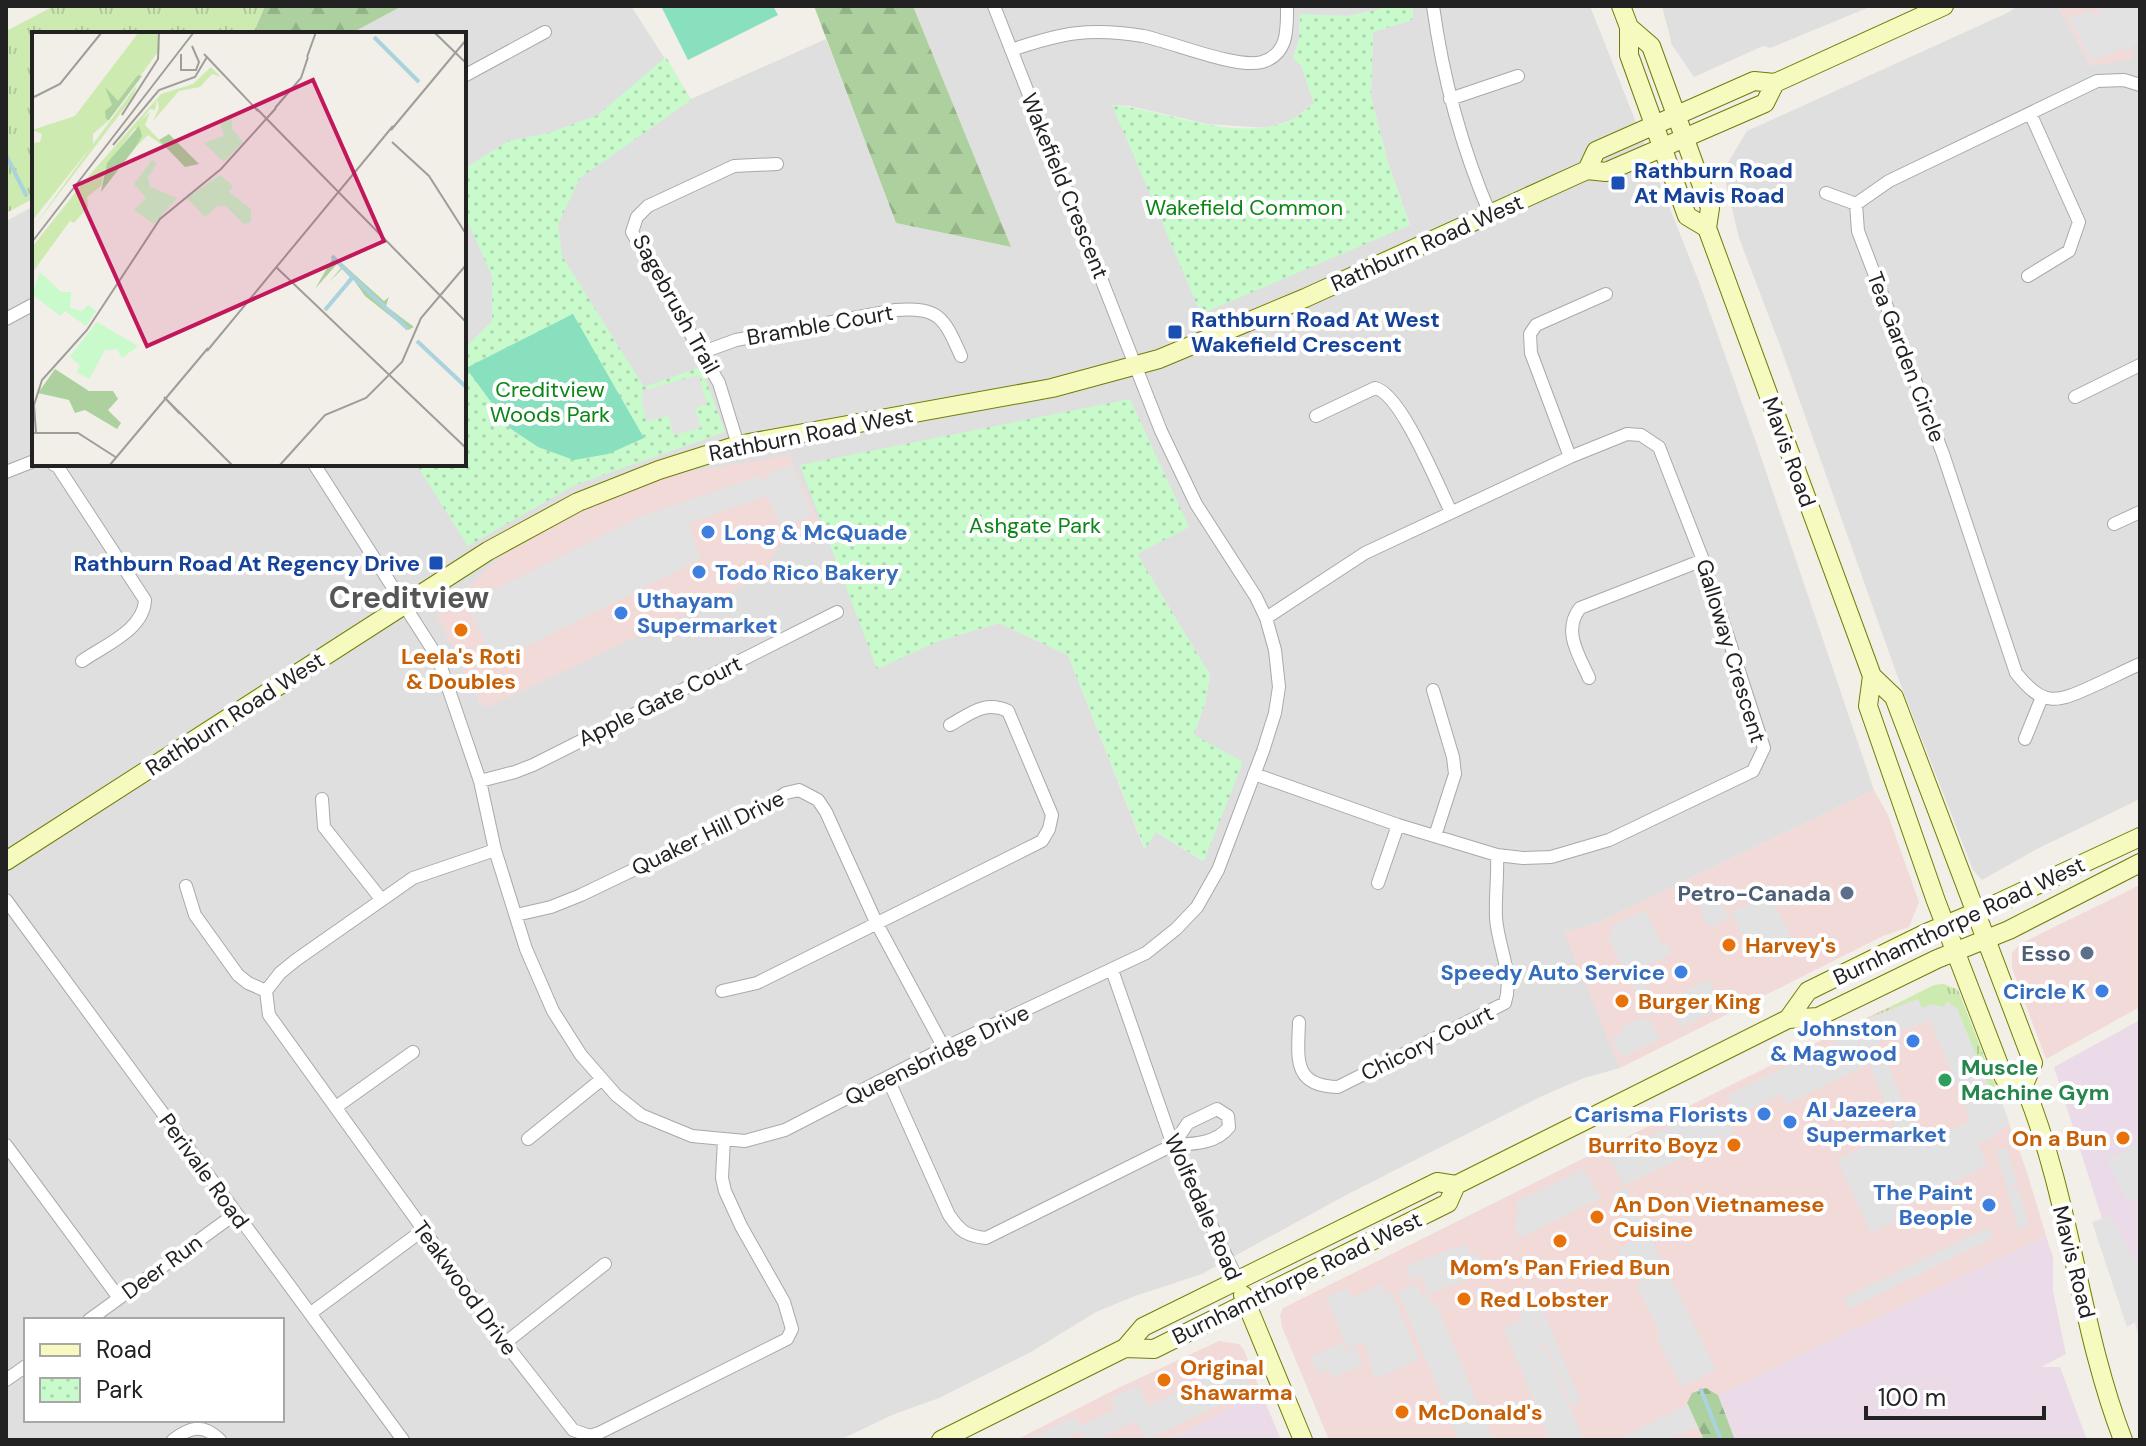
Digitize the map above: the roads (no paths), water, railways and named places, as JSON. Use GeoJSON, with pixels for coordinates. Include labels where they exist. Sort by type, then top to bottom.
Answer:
{"type":"FeatureCollection","features":[{"type":"Feature","properties":{"kind":"main road","name":"Mavis Road"},"geometry":{"type":"LineString","coordinates":[[1621,6],[1629,27],[1629,55],[1687,216],[1707,228]]}},
{"type":"Feature","properties":{"kind":"main road","name":"Rathburn Road West"},"geometry":{"type":"LineString","coordinates":[[1587,170],[1596,151],[1754,81],[1775,83],[1944,6]]}},
{"type":"Feature","properties":{"kind":"main road","name":"Mavis Road"},"geometry":{"type":"LineString","coordinates":[[1629,27],[1651,46],[1710,208],[1707,228],[1872,676],[1894,697],[2033,1063],[2024,1085],[2040,1128],[2104,1383],[2123,1440]]}},
{"type":"Feature","properties":{"kind":"main road","name":"Rathburn Road West"},"geometry":{"type":"LineString","coordinates":[[6,861],[488,551],[578,502],[659,470],[738,445],[1052,388],[1136,366],[1220,335],[1587,170],[1606,172],[1765,103],[1775,83]]}},
{"type":"Feature","properties":{"kind":"main road","name":"Mavis Road"},"geometry":{"type":"LineString","coordinates":[[1872,676],[1868,706],[1945,925],[2004,1078],[2024,1085]]}},
{"type":"Feature","properties":{"kind":"main road","name":"Burnhamthorpe Road West"},"geometry":{"type":"LineString","coordinates":[[1788,1019],[1808,991],[2140,837]]}},
{"type":"Feature","properties":{"kind":"main road","name":"Burnhamthorpe Road West"},"geometry":{"type":"LineString","coordinates":[[941,1440],[1125,1348],[1143,1327],[1437,1182],[1456,1185],[1788,1019],[1818,1017],[1955,951],[2009,930],[2140,863]]}},
{"type":"Feature","properties":{"kind":"main road","name":"Burnhamthorpe Road West"},"geometry":{"type":"LineString","coordinates":[[1125,1348],[1154,1349],[1448,1203],[1456,1185]]}},
{"type":"Feature","properties":{"kind":"main road","name":"Wolfedale Road"},"geometry":{"type":"LineString","coordinates":[[1238,1281],[1303,1440]]}},
{"type":"Feature","properties":{"kind":"street","name":"Wakefield Crescent"},"geometry":{"type":"LineString","coordinates":[[994,6],[1136,366]]}},
{"type":"Feature","properties":{"kind":"street"},"geometry":{"type":"LineString","coordinates":[[1011,50],[1062,34],[1089,30],[1145,37],[1242,62],[1262,62],[1278,53],[1287,38],[1287,6]]}},
{"type":"Feature","properties":{"kind":"street"},"geometry":{"type":"LineString","coordinates":[[1433,6],[1450,99],[1471,167],[1490,214]]}},
{"type":"Feature","properties":{"kind":"street"},"geometry":{"type":"LineString","coordinates":[[466,75],[545,32]]}},
{"type":"Feature","properties":{"kind":"street"},"geometry":{"type":"LineString","coordinates":[[1450,99],[1518,76]]}},
{"type":"Feature","properties":{"kind":"street"},"geometry":{"type":"LineString","coordinates":[[1826,193],[1856,204],[1889,181],[2097,81],[2124,80],[2140,85]]}},
{"type":"Feature","properties":{"kind":"street"},"geometry":{"type":"LineString","coordinates":[[2028,276],[2069,251],[2079,222],[2031,115]]}},
{"type":"Feature","properties":{"kind":"street","name":"Sagebrush Trail"},"geometry":{"type":"LineString","coordinates":[[738,445],[719,383],[632,232],[637,217],[648,206],[734,166],[777,164]]}},
{"type":"Feature","properties":{"kind":"street","name":"Tea Garden Circle"},"geometry":{"type":"LineString","coordinates":[[1856,204],[1858,231],[1943,454],[2016,673],[2028,688],[2042,697]]}},
{"type":"Feature","properties":{"kind":"street"},"geometry":{"type":"LineString","coordinates":[[1570,457],[1531,353],[1530,334],[1536,325],[1606,294]]}},
{"type":"Feature","properties":{"kind":"street"},"geometry":{"type":"LineString","coordinates":[[6,319],[32,305]]}},
{"type":"Feature","properties":{"kind":"street","name":"Bramble Court"},"geometry":{"type":"LineString","coordinates":[[703,352],[736,340],[918,308],[933,311],[947,324],[961,356]]}},
{"type":"Feature","properties":{"kind":"street"},"geometry":{"type":"LineString","coordinates":[[2075,397],[2140,365]]}},
{"type":"Feature","properties":{"kind":"street","name":"Queensbridge Drive"},"geometry":{"type":"LineString","coordinates":[[315,466],[438,658],[480,781],[495,850],[526,949],[553,1011],[581,1055],[616,1095],[641,1115],[692,1136],[745,1141],[785,1130],[944,1048],[1112,970],[1161,942],[1197,907],[1218,870],[1275,713],[1279,687],[1275,650],[1266,618],[1196,504],[1161,431],[1136,366]]}},
{"type":"Feature","properties":{"kind":"street"},"geometry":{"type":"LineString","coordinates":[[1316,416],[1375,388],[1382,390],[1398,405],[1451,512]]}},
{"type":"Feature","properties":{"kind":"street","name":"Galloway Crescent"},"geometry":{"type":"LineString","coordinates":[[1254,774],[1398,825],[1497,855],[1551,857],[1609,840],[1753,771],[1764,748],[1703,560],[1659,447],[1641,435],[1627,434],[1570,457],[1365,553],[1266,618]]}},
{"type":"Feature","properties":{"kind":"street"},"geometry":{"type":"LineString","coordinates":[[6,472],[32,462]]}},
{"type":"Feature","properties":{"kind":"street"},"geometry":{"type":"LineString","coordinates":[[56,466],[145,600],[145,610],[136,624],[82,661]]}},
{"type":"Feature","properties":{"kind":"street"},"geometry":{"type":"LineString","coordinates":[[2114,524],[2140,512]]}},
{"type":"Feature","properties":{"kind":"street"},"geometry":{"type":"LineString","coordinates":[[1589,678],[1571,635],[1572,622],[1580,608],[1703,560]]}},
{"type":"Feature","properties":{"kind":"street","name":"Apple Gate Court"},"geometry":{"type":"LineString","coordinates":[[480,781],[533,765],[837,612]]}},
{"type":"Feature","properties":{"kind":"street"},"geometry":{"type":"LineString","coordinates":[[2025,739],[2042,697],[2064,699],[2140,664]]}},
{"type":"Feature","properties":{"kind":"street"},"geometry":{"type":"LineString","coordinates":[[1433,690],[1455,774],[1435,836]]}},
{"type":"Feature","properties":{"kind":"street"},"geometry":{"type":"LineString","coordinates":[[722,991],[757,983],[1042,841],[1052,815],[1008,711],[996,706],[984,706],[950,725]]}},
{"type":"Feature","properties":{"kind":"street","name":"Quaker Hill Drive"},"geometry":{"type":"LineString","coordinates":[[516,915],[551,907],[581,895],[750,814],[786,793],[799,790],[818,800],[826,812],[876,922],[944,1048]]}},
{"type":"Feature","properties":{"kind":"street"},"geometry":{"type":"LineString","coordinates":[[322,799],[324,827],[381,899]]}},
{"type":"Feature","properties":{"kind":"street"},"geometry":{"type":"LineString","coordinates":[[1378,883],[1398,825]]}},
{"type":"Feature","properties":{"kind":"street"},"geometry":{"type":"LineString","coordinates":[[186,886],[195,915],[238,975],[266,991],[288,966],[413,878],[495,850]]}},
{"type":"Feature","properties":{"kind":"street","name":"Chicory Court"},"geometry":{"type":"LineString","coordinates":[[1299,1022],[1298,1053],[1303,1073],[1312,1083],[1338,1087],[1505,1003],[1510,989],[1496,916],[1497,855]]}},
{"type":"Feature","properties":{"kind":"street","name":"Perivale Road"},"geometry":{"type":"LineString","coordinates":[[6,900],[403,1440]]}},
{"type":"Feature","properties":{"kind":"street","name":"Wolfedale Road"},"geometry":{"type":"LineString","coordinates":[[1112,970],[1173,1145],[1238,1281]]}},
{"type":"Feature","properties":{"kind":"street","name":"Teakwood Drive"},"geometry":{"type":"LineString","coordinates":[[266,991],[273,1023],[505,1343],[567,1426],[590,1436],[787,1339],[792,1329],[788,1311],[725,1191],[722,1178],[724,1139]]}},
{"type":"Feature","properties":{"kind":"street"},"geometry":{"type":"LineString","coordinates":[[336,1107],[413,1052]]}},
{"type":"Feature","properties":{"kind":"street"},"geometry":{"type":"LineString","coordinates":[[528,1139],[602,1079]]}},
{"type":"Feature","properties":{"kind":"street"},"geometry":{"type":"LineString","coordinates":[[888,1079],[949,1215],[958,1229],[971,1236],[986,1238],[1173,1145]]}},
{"type":"Feature","properties":{"kind":"street"},"geometry":{"type":"LineString","coordinates":[[6,1145],[119,1298]]}},
{"type":"Feature","properties":{"kind":"street","name":"Deer Run"},"geometry":{"type":"LineString","coordinates":[[92,1318],[235,1214]]}},
{"type":"Feature","properties":{"kind":"street"},"geometry":{"type":"LineString","coordinates":[[311,1313],[423,1230]]}},
{"type":"Feature","properties":{"kind":"street"},"geometry":{"type":"LineString","coordinates":[[505,1343],[605,1264]]}},
{"type":"Feature","properties":{"kind":"street"},"geometry":{"type":"LineString","coordinates":[[6,1380],[24,1367]]}},
{"type":"Feature","properties":{"kind":"street"},"geometry":{"type":"LineString","coordinates":[[173,1440],[186,1430],[197,1427],[220,1440]]}},
{"type":"Feature","properties":{"kind":"waterway"},"geometry":{"type":"LineString","coordinates":[[6,155],[26,195]]}},
{"type":"Feature","properties":{"kind":"waterway"},"geometry":{"type":"LineString","coordinates":[[1701,1390],[1721,1440]]}},
{"type":"Feature","properties":{"kind":"place","name":"Rathburn Road At Mavis Road"},"geometry":{"type":"Point","coordinates":[1618,183]}},
{"type":"Feature","properties":{"kind":"place","name":"Rathburn Road At West Wakefield Crescent"},"geometry":{"type":"Point","coordinates":[1175,332]}},
{"type":"Feature","properties":{"kind":"place","name":"Long & McQuade"},"geometry":{"type":"Point","coordinates":[708,532]}},
{"type":"Feature","properties":{"kind":"place","name":"Rathburn Road At Regency Drive"},"geometry":{"type":"Point","coordinates":[436,563]}},
{"type":"Feature","properties":{"kind":"place","name":"Todo Rico Bakery"},"geometry":{"type":"Point","coordinates":[699,572]}},
{"type":"Feature","properties":{"kind":"place","name":"Uthayam Supermarket"},"geometry":{"type":"Point","coordinates":[621,613]}},
{"type":"Feature","properties":{"kind":"place","name":"Leela's Roti & Doubles"},"geometry":{"type":"Point","coordinates":[461,630]}},
{"type":"Feature","properties":{"kind":"place","name":"Petro-Canada"},"geometry":{"type":"Point","coordinates":[1847,893]}},
{"type":"Feature","properties":{"kind":"place","name":"Harvey's"},"geometry":{"type":"Point","coordinates":[1729,945]}},
{"type":"Feature","properties":{"kind":"place","name":"Esso"},"geometry":{"type":"Point","coordinates":[2087,953]}},
{"type":"Feature","properties":{"kind":"place","name":"Speedy Auto Service"},"geometry":{"type":"Point","coordinates":[1681,972]}},
{"type":"Feature","properties":{"kind":"place","name":"Circle K"},"geometry":{"type":"Point","coordinates":[2102,991]}},
{"type":"Feature","properties":{"kind":"place","name":"Burger King"},"geometry":{"type":"Point","coordinates":[1622,1001]}},
{"type":"Feature","properties":{"kind":"place","name":"Johnston & Magwood"},"geometry":{"type":"Point","coordinates":[1913,1041]}},
{"type":"Feature","properties":{"kind":"place","name":"Muscle Machine Gym"},"geometry":{"type":"Point","coordinates":[1945,1080]}},
{"type":"Feature","properties":{"kind":"place","name":"Carisma Florists"},"geometry":{"type":"Point","coordinates":[1764,1114]}},
{"type":"Feature","properties":{"kind":"place","name":"Al Jazeera Supermarket"},"geometry":{"type":"Point","coordinates":[1790,1122]}},
{"type":"Feature","properties":{"kind":"place","name":"On a Bun"},"geometry":{"type":"Point","coordinates":[2123,1138]}},
{"type":"Feature","properties":{"kind":"place","name":"Burrito Boyz"},"geometry":{"type":"Point","coordinates":[1734,1145]}},
{"type":"Feature","properties":{"kind":"place","name":"The Paint Beople"},"geometry":{"type":"Point","coordinates":[1989,1205]}},
{"type":"Feature","properties":{"kind":"place","name":"An Don Vietnamese Cuisine"},"geometry":{"type":"Point","coordinates":[1597,1217]}},
{"type":"Feature","properties":{"kind":"place","name":"Mom’s Pan Fried Bun"},"geometry":{"type":"Point","coordinates":[1560,1241]}},
{"type":"Feature","properties":{"kind":"place","name":"Red Lobster"},"geometry":{"type":"Point","coordinates":[1464,1299]}},
{"type":"Feature","properties":{"kind":"place","name":"Original Shawarma"},"geometry":{"type":"Point","coordinates":[1164,1380]}},
{"type":"Feature","properties":{"kind":"place","name":"McDonald's"},"geometry":{"type":"Point","coordinates":[1402,1412]}},
{"type":"Feature","properties":{"kind":"district","name":"Creditview"},"geometry":{"type":"Point","coordinates":[409,597]}},
{"type":"Feature","properties":{"kind":"park label","name":"Wakefield Common"},"geometry":{"type":"Point","coordinates":[1244,207]}},
{"type":"Feature","properties":{"kind":"park label","name":"Creditview Woods Park"},"geometry":{"type":"Point","coordinates":[550,402]}},
{"type":"Feature","properties":{"kind":"park label","name":"Ashgate Park"},"geometry":{"type":"Point","coordinates":[1035,525]}}]}
